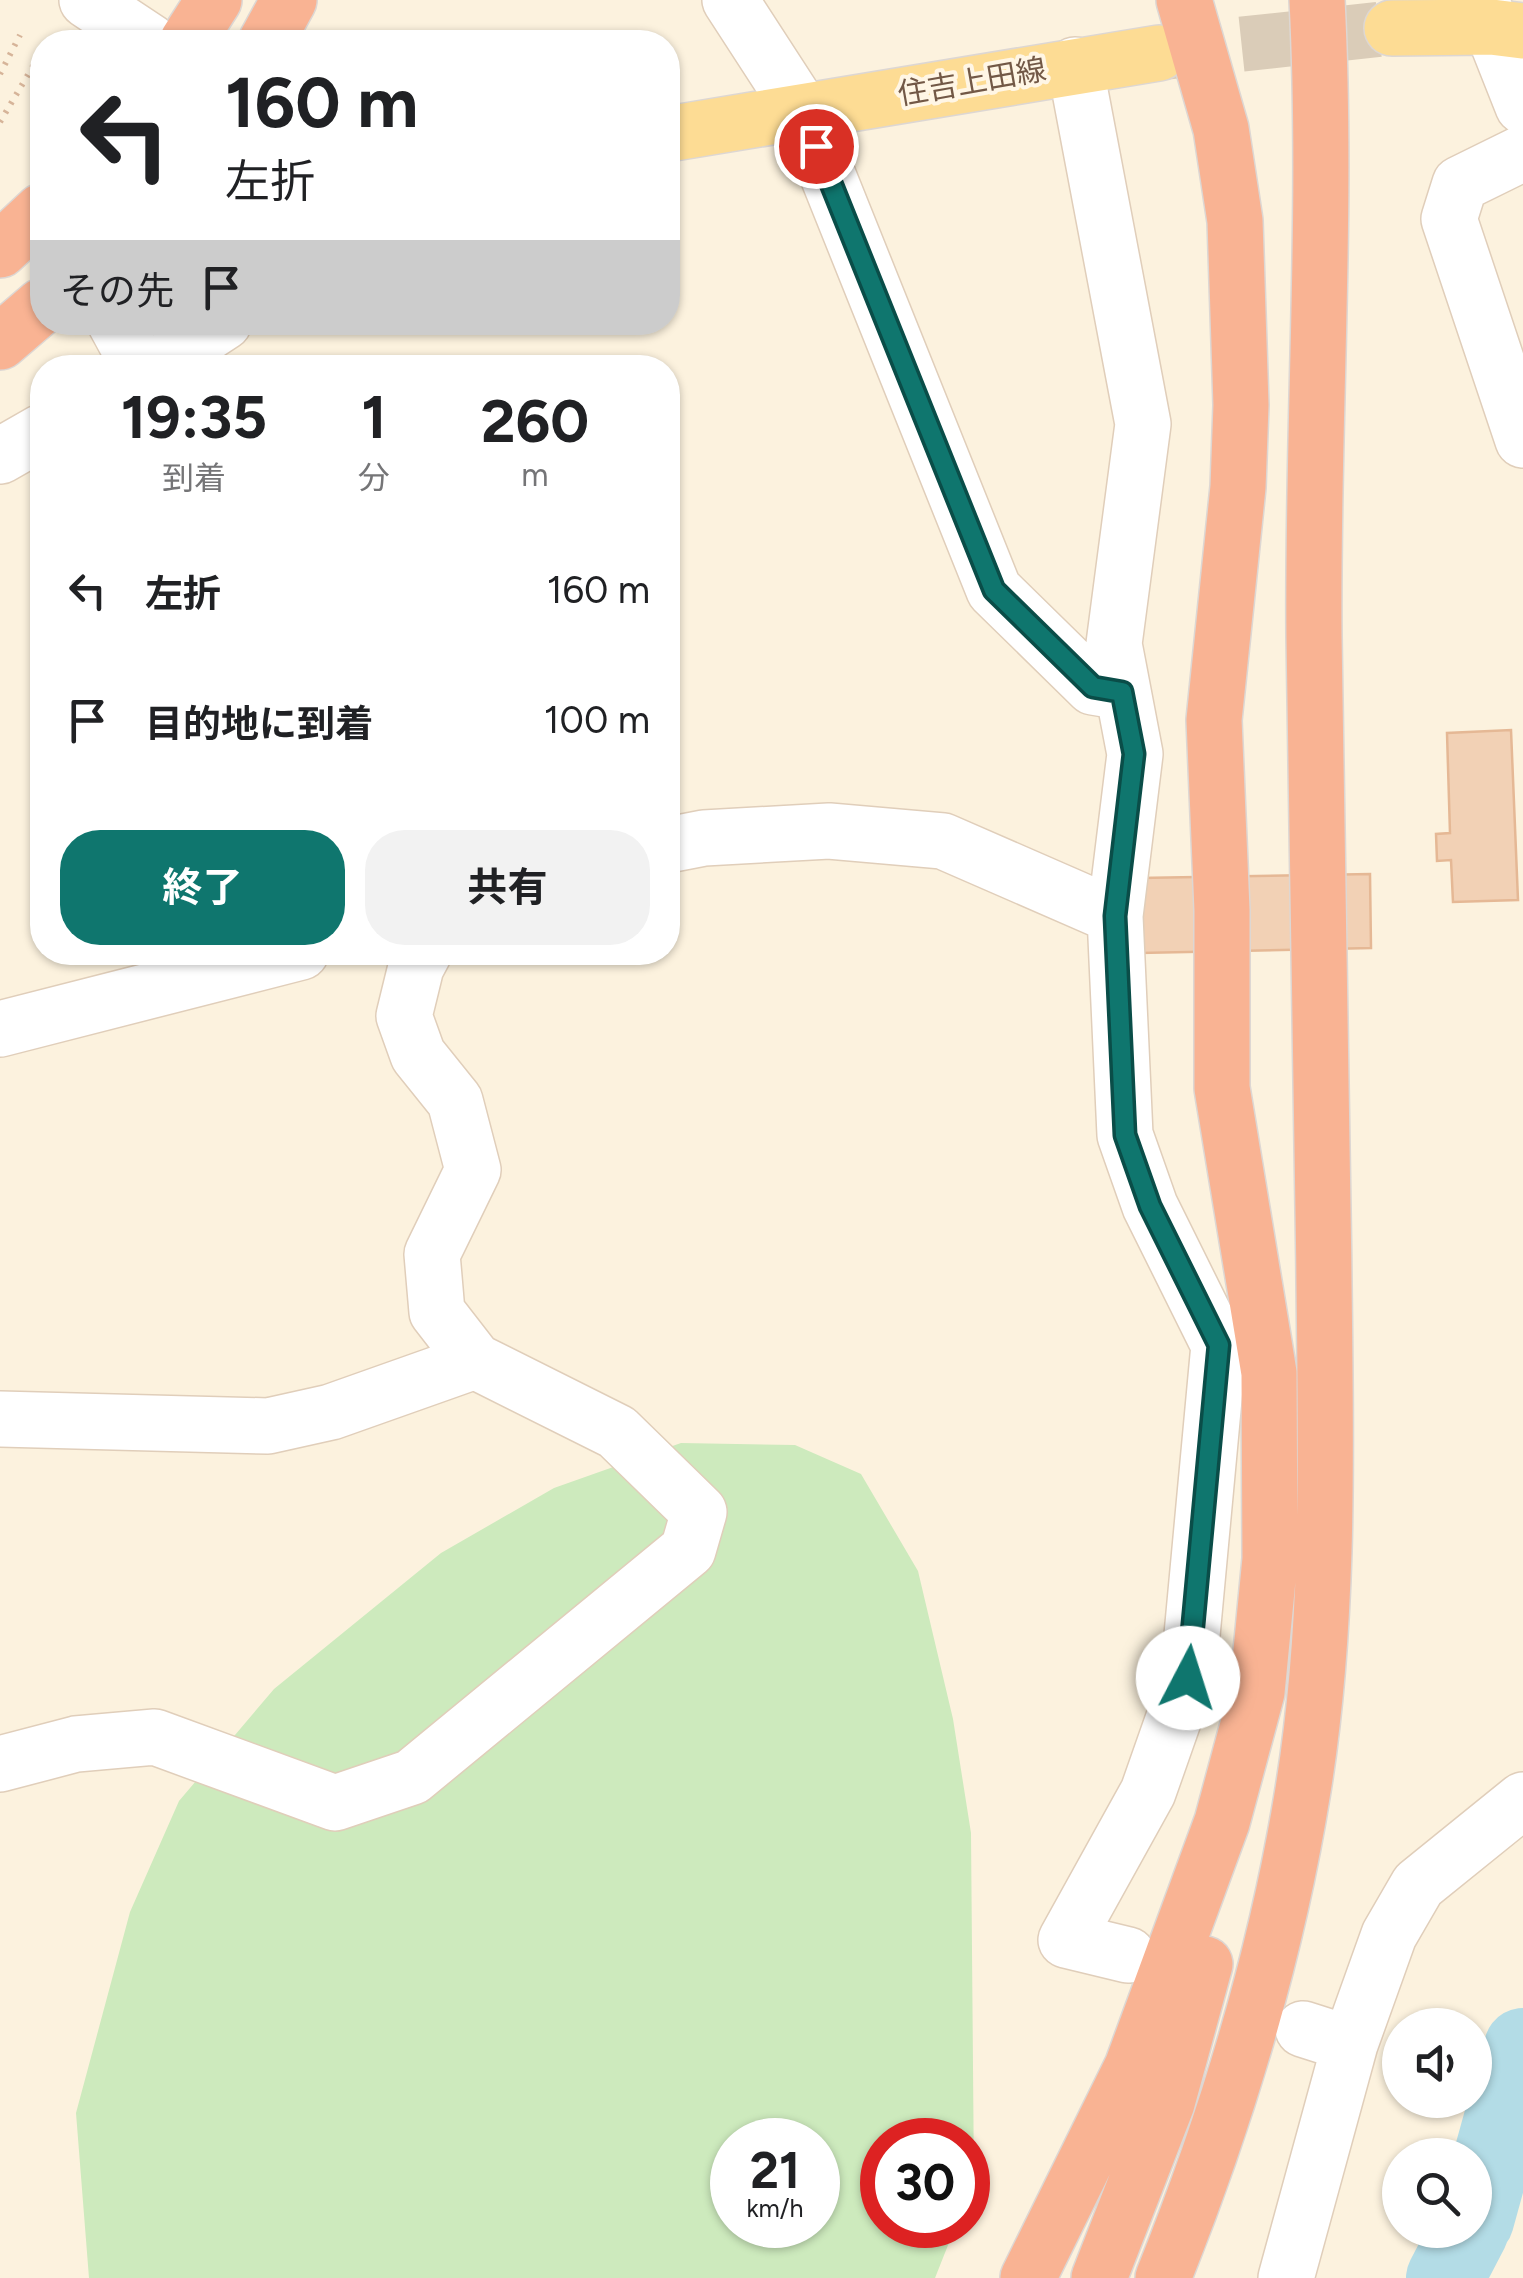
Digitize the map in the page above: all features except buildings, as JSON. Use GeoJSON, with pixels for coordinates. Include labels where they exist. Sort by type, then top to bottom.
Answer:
{"type":"FeatureCollection","features":[{"type":"Feature","properties":{"kind":"highway"},"geometry":{"type":"LineString","coordinates":[[195,30],[214,0]]}},
{"type":"Feature","properties":{"kind":"highway"},"geometry":{"type":"LineString","coordinates":[[273,30],[289,0]]}},
{"type":"Feature","properties":{"kind":"highway"},"geometry":{"type":"LineString","coordinates":[[1184,0],[1221,129],[1236,220]]}},
{"type":"Feature","properties":{"kind":"highway"},"geometry":{"type":"LineString","coordinates":[[1099,2278],[1167,2102],[1205,1964],[1235,1838],[1257,1692],[1270,1560],[1269,1373],[1222,1088],[1222,910],[1214,720],[1239,470],[1241,405],[1234,84],[1224,0]]}},
{"type":"Feature","properties":{"kind":"highway"},"geometry":{"type":"LineString","coordinates":[[1162,2278],[1208,2167],[1278,1923],[1304,1787],[1318,1656],[1325,1522],[1325,1369],[1314,636],[1323,212],[1317,0]]}},
{"type":"Feature","properties":{"kind":"highway"},"geometry":{"type":"LineString","coordinates":[[0,250],[30,223]]}},
{"type":"Feature","properties":{"kind":"highway"},"geometry":{"type":"LineString","coordinates":[[0,342],[30,316]]}},
{"type":"Feature","properties":{"kind":"highway"},"geometry":{"type":"LineString","coordinates":[[1028,2278],[1132,2067],[1222,1822],[1257,1692]]}},
{"type":"Feature","properties":{"kind":"main road"},"geometry":{"type":"LineString","coordinates":[[1392,28],[1499,19]]}},
{"type":"Feature","properties":{"kind":"main road","name":"住吉上田線"},"geometry":{"type":"LineString","coordinates":[[680,132],[1160,53]]}},
{"type":"Feature","properties":{"kind":"street"},"geometry":{"type":"LineString","coordinates":[[730,0],[802,112],[994,590],[1093,687],[1122,692]]}},
{"type":"Feature","properties":{"kind":"street"},"geometry":{"type":"LineString","coordinates":[[1499,19],[1523,106]]}},
{"type":"Feature","properties":{"kind":"street"},"geometry":{"type":"LineString","coordinates":[[1075,65],[1143,424],[1114,644],[1134,754],[1115,916],[1125,1135],[1150,1206],[1219,1345],[1188,1678],[1148,1792],[1066,1940],[1128,1955]]}},
{"type":"Feature","properties":{"kind":"street"},"geometry":{"type":"LineString","coordinates":[[1523,153],[1460,184],[1449,219],[1523,440]]}},
{"type":"Feature","properties":{"kind":"street"},"geometry":{"type":"LineString","coordinates":[[174,355],[204,335]]}},
{"type":"Feature","properties":{"kind":"street"},"geometry":{"type":"LineString","coordinates":[[0,456],[30,439]]}},
{"type":"Feature","properties":{"kind":"street"},"geometry":{"type":"LineString","coordinates":[[680,843],[704,838],[828,831],[943,841],[1115,916]]}},
{"type":"Feature","properties":{"kind":"street"},"geometry":{"type":"LineString","coordinates":[[0,1028],[250,965]]}},
{"type":"Feature","properties":{"kind":"street"},"geometry":{"type":"LineString","coordinates":[[0,1764],[76,1744],[155,1737],[335,1803],[412,1776],[688,1550],[699,1512],[616,1432],[475,1361],[437,1312],[432,1254],[472,1170],[455,1101],[418,1055],[404,1016],[417,965]]}},
{"type":"Feature","properties":{"kind":"street"},"geometry":{"type":"LineString","coordinates":[[0,1419],[268,1426],[331,1412],[475,1361]]}},
{"type":"Feature","properties":{"kind":"street"},"geometry":{"type":"LineString","coordinates":[[1286,2278],[1326,2037],[1418,1885],[1523,1800]]}},
{"type":"Feature","properties":{"kind":"path"},"geometry":{"type":"LineString","coordinates":[[0,74],[20,35]]}},
{"type":"Feature","properties":{"kind":"path"},"geometry":{"type":"LineString","coordinates":[[0,122],[30,71]]}},
{"type":"Feature","properties":{"kind":"green space"},"geometry":{"type":"Polygon","coordinates":[[[681,1443],[795,1445],[861,1474],[918,1571],[953,1719],[971,1833],[973,2118],[860,2118],[860,2248],[947,2248],[935,2278],[89,2278],[76,2113],[130,1912],[179,1801],[274,1689],[441,1553],[554,1488],[681,1443]]]}},
{"type":"Feature","properties":{"kind":"waterway"},"geometry":{"type":"LineString","coordinates":[[1492,2159],[1523,2047]]}},
{"type":"Feature","properties":{"kind":"waterway"},"geometry":{"type":"LineString","coordinates":[[1445,2278],[1461,2248]]}},
{"type":"Feature","properties":{"kind":"tunnel"},"geometry":{"type":"LineString","coordinates":[[1159,53],[1392,28]]}},
{"type":"Feature","properties":{"kind":"route"},"geometry":{"type":"LineString","coordinates":[[816,146],[994,590],[1093,687],[1122,692],[1134,754],[1115,916],[1125,1135],[1150,1206],[1219,1345],[1188,1678]]}}]}
